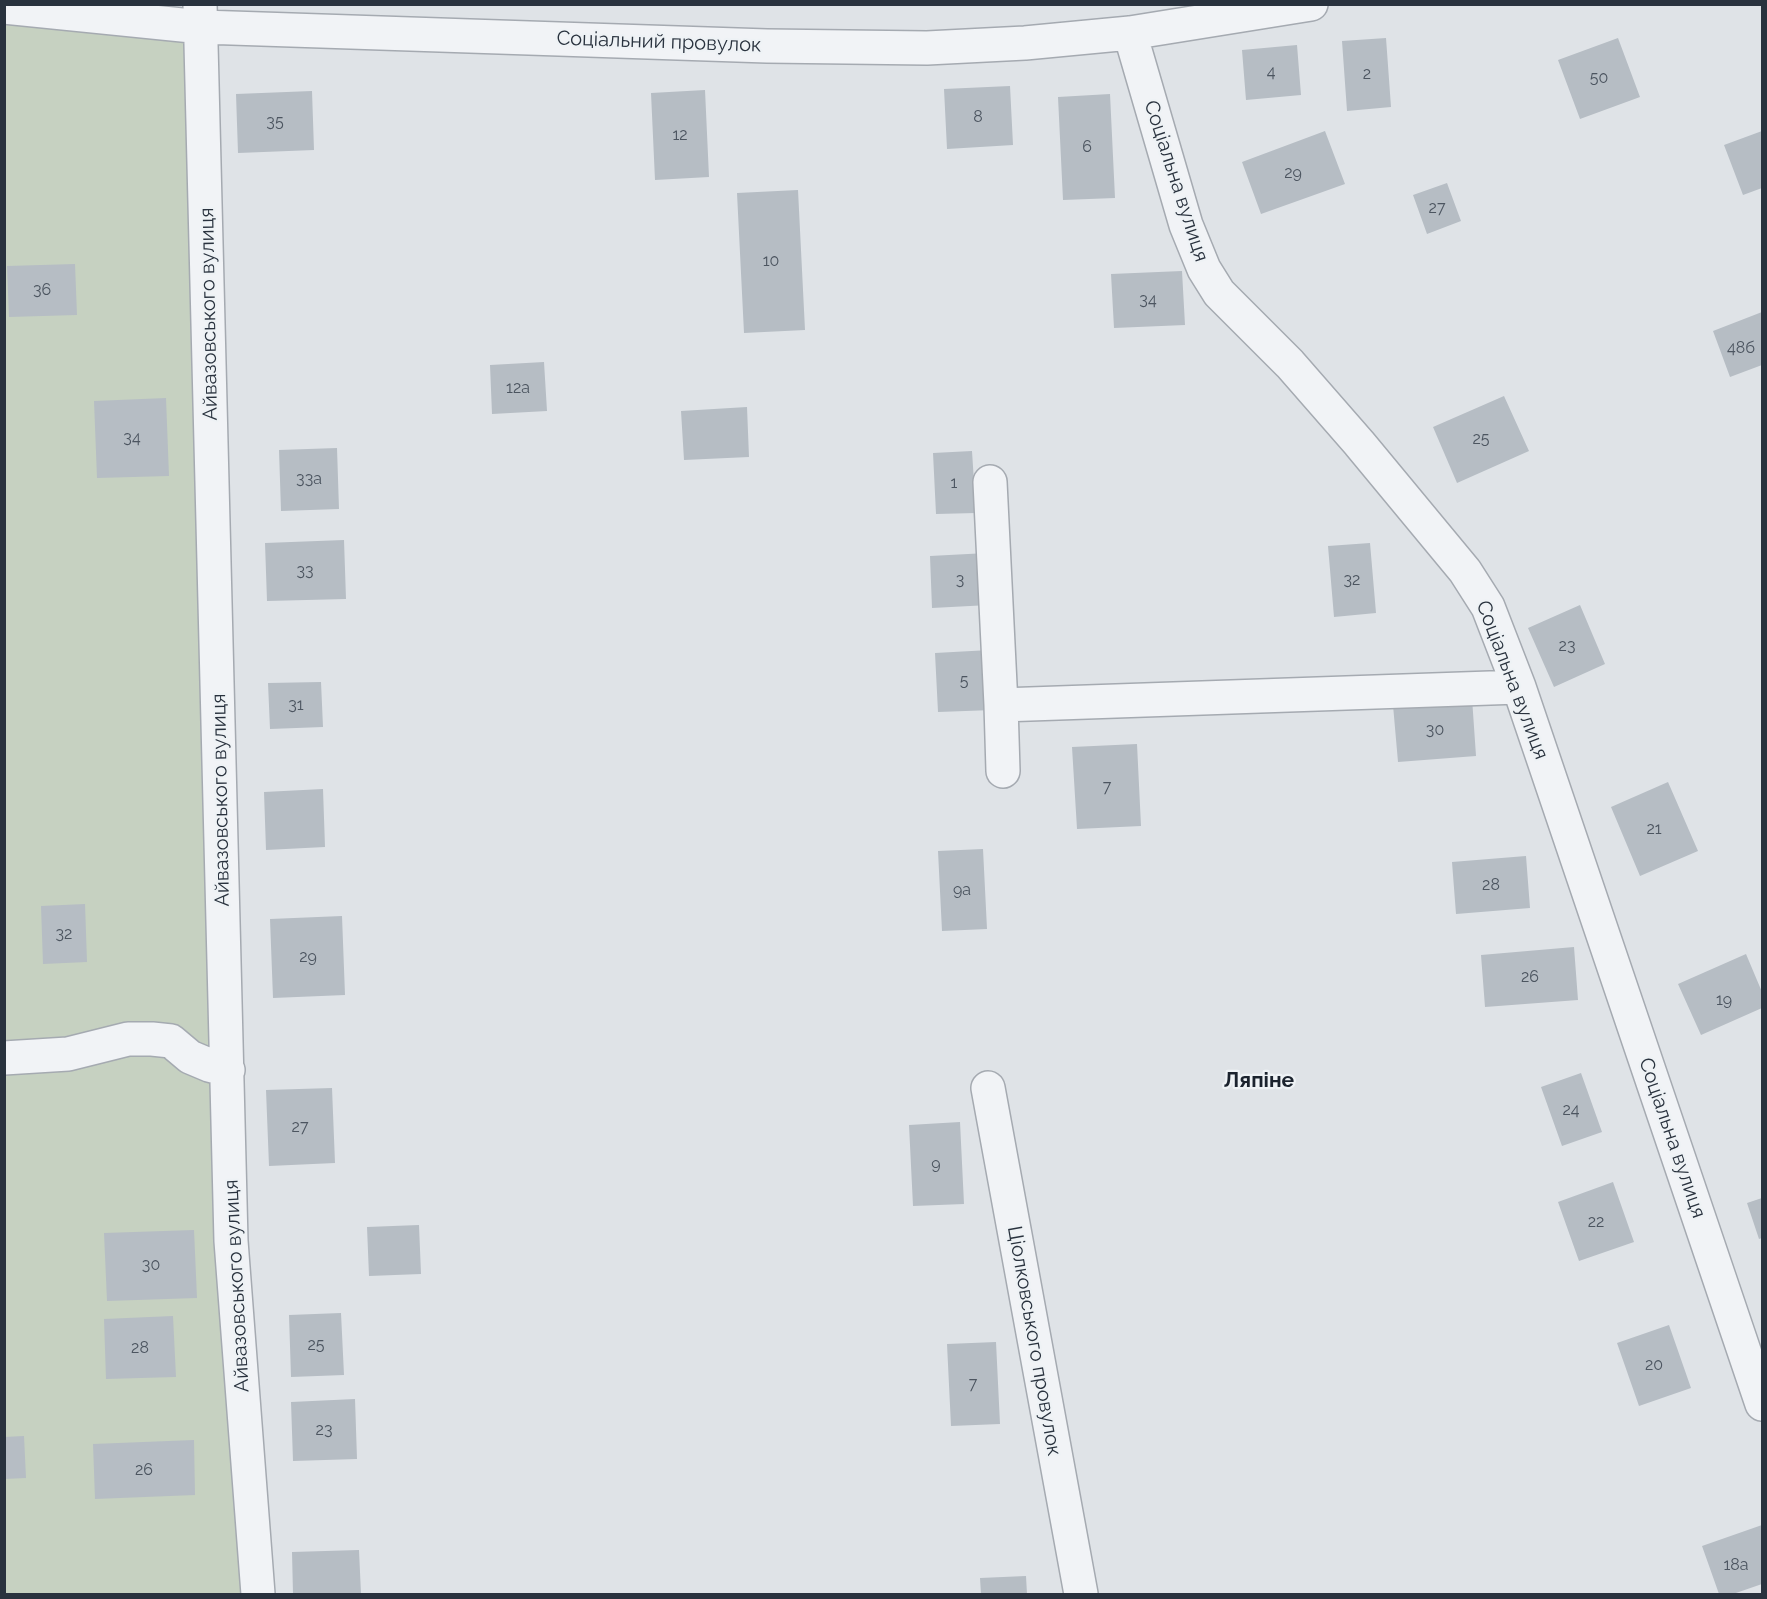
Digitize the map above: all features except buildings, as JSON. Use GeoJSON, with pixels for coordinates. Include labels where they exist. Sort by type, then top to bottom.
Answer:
{"type":"FeatureCollection","features":[{"type":"Feature","properties":{"kind":"street","name":"Соціальний провулок"},"geometry":{"type":"LineString","coordinates":[[4,7],[766,46],[927,48],[1025,43],[1130,33],[1311,4]]}},
{"type":"Feature","properties":{"kind":"street","name":"Айвазовського вулиця"},"geometry":{"type":"LineString","coordinates":[[201,16],[231,1240],[258,1594]]}},
{"type":"Feature","properties":{"kind":"street","name":"Соціальна вулиця"},"geometry":{"type":"LineString","coordinates":[[1130,33],[1186,225],[1209,277],[1219,293],[1290,364],[1465,571],[1488,607],[1519,687],[1762,1404]]}},
{"type":"Feature","properties":{"kind":"street"},"geometry":{"type":"LineString","coordinates":[[990,482],[1003,771]]}},
{"type":"Feature","properties":{"kind":"street"},"geometry":{"type":"LineString","coordinates":[[1001,705],[1519,687]]}},
{"type":"Feature","properties":{"kind":"street"},"geometry":{"type":"LineString","coordinates":[[4,1058],[68,1054],[128,1039],[152,1038],[171,1041],[190,1057],[228,1070]]}},
{"type":"Feature","properties":{"kind":"street","name":"Ціолковського провулок"},"geometry":{"type":"LineString","coordinates":[[988,1088],[1081,1594]]}},
{"type":"Feature","properties":{"kind":"green space"},"geometry":{"type":"Polygon","coordinates":[[[5,7],[202,27],[258,1594],[5,1594],[5,7]]]}},
{"type":"Feature","properties":{"kind":"district","name":"Ляпіне"},"geometry":{"type":"Point","coordinates":[1259,1081]}}]}
